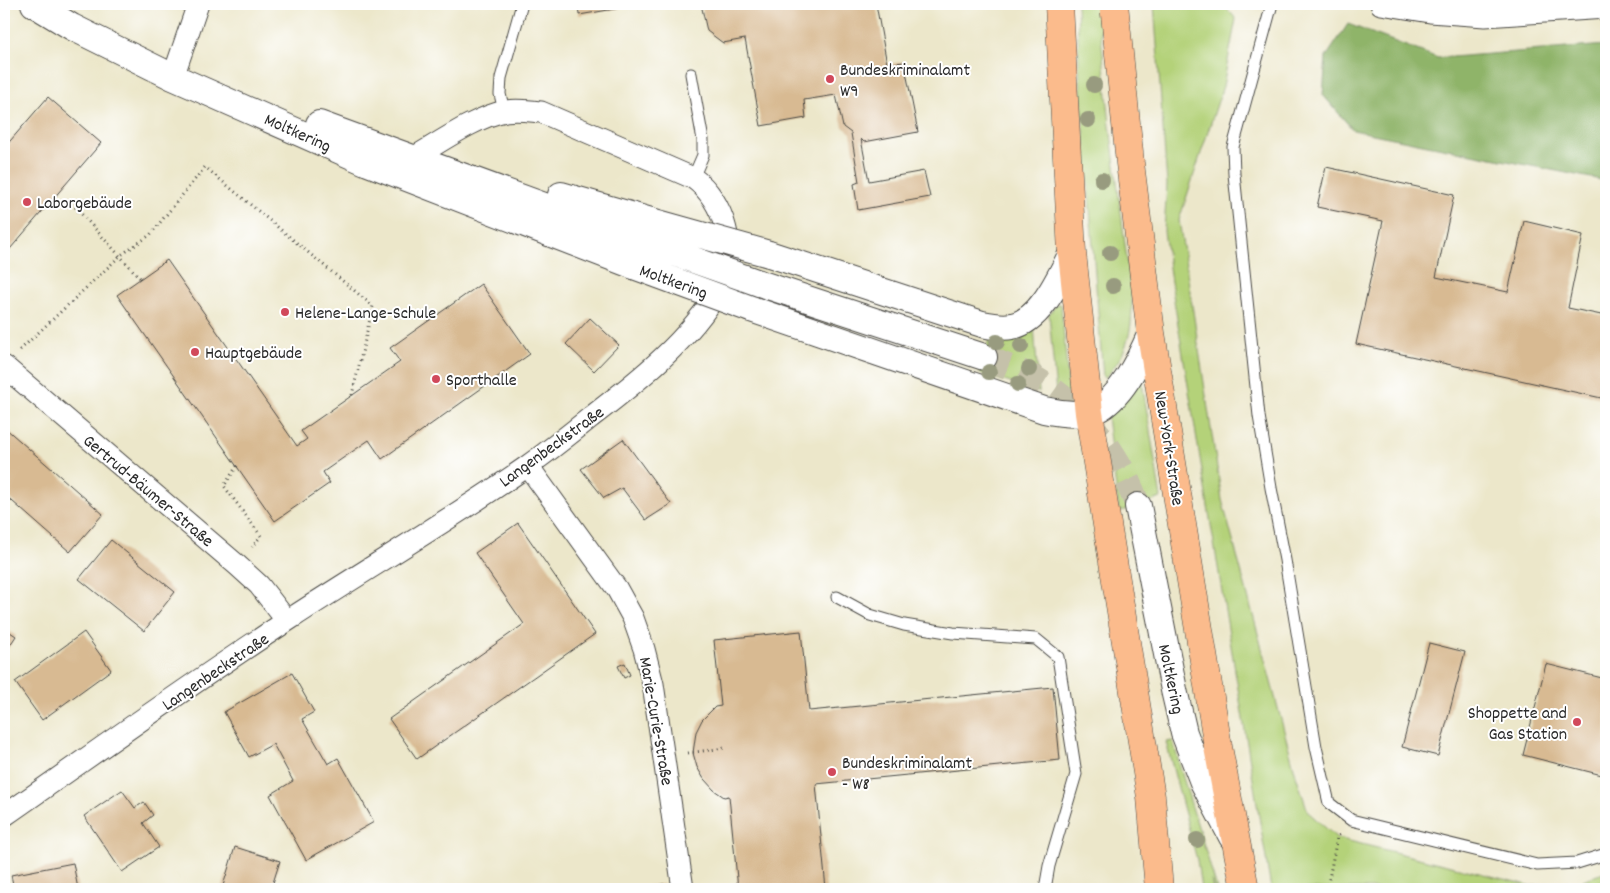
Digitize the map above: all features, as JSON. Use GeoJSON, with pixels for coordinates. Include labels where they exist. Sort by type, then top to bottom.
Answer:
{"type":"FeatureCollection","features":[{"type":"Feature","properties":{"kind":"main road"},"geometry":{"type":"LineString","coordinates":[[1059,4],[1072,253],[1089,413],[1151,797],[1159,889]]}},
{"type":"Feature","properties":{"kind":"main road","name":"New-York-Straße"},"geometry":{"type":"LineString","coordinates":[[1114,4],[1130,163],[1151,333],[1235,842],[1245,889]]}},
{"type":"Feature","properties":{"kind":"street","name":"Moltkering"},"geometry":{"type":"LineString","coordinates":[[34,4],[72,27],[173,77],[368,163],[751,309],[1044,410],[1072,414],[1089,413]]}},
{"type":"Feature","properties":{"kind":"street"},"geometry":{"type":"LineString","coordinates":[[173,77],[198,4]]}},
{"type":"Feature","properties":{"kind":"street"},"geometry":{"type":"LineString","coordinates":[[1381,4],[1430,12],[1485,16],[1606,8]]}},
{"type":"Feature","properties":{"kind":"street","name":"Moltkering"},"geometry":{"type":"LineString","coordinates":[[173,77],[226,91],[413,158],[647,231],[759,283],[984,357]]}},
{"type":"Feature","properties":{"kind":"street","name":"Langenbeckstraße"},"geometry":{"type":"LineString","coordinates":[[4,816],[287,621],[528,466],[641,379],[688,331],[721,287],[726,275],[729,250],[726,231],[717,203],[703,185],[693,178],[541,112],[504,111],[476,122],[413,158]]}},
{"type":"Feature","properties":{"kind":"street"},"geometry":{"type":"LineString","coordinates":[[647,231],[769,254],[982,324],[995,326],[1013,326],[1023,322],[1039,309],[1055,285],[1072,253]]}},
{"type":"Feature","properties":{"kind":"street"},"geometry":{"type":"LineString","coordinates":[[1089,413],[1105,404],[1127,380],[1143,353],[1151,333]]}},
{"type":"Feature","properties":{"kind":"street","name":"Gertrud-Bäumer-Straße"},"geometry":{"type":"LineString","coordinates":[[4,367],[237,565],[258,585],[287,621]]}},
{"type":"Feature","properties":{"kind":"street","name":"Marie-Curie-Straße"},"geometry":{"type":"LineString","coordinates":[[528,466],[617,589],[632,618],[644,649],[653,684],[683,889]]}},
{"type":"Feature","properties":{"kind":"street","name":"Moltkering"},"geometry":{"type":"LineString","coordinates":[[1138,506],[1184,733],[1203,782],[1235,842]]}},
{"type":"Feature","properties":{"kind":"lane"},"geometry":{"type":"LineString","coordinates":[[504,111],[500,94],[501,78],[522,4]]}},
{"type":"Feature","properties":{"kind":"lane"},"geometry":{"type":"LineString","coordinates":[[1272,4],[1233,147],[1234,174],[1259,416],[1316,747],[1329,803],[1350,820],[1537,865],[1577,863],[1606,854]]}},
{"type":"Feature","properties":{"kind":"lane"},"geometry":{"type":"LineString","coordinates":[[691,74],[703,148],[703,155],[693,178]]}},
{"type":"Feature","properties":{"kind":"lane"},"geometry":{"type":"LineString","coordinates":[[837,597],[870,615],[904,625],[953,633],[1036,639],[1058,657],[1076,774],[1048,866],[1045,889]]}},
{"type":"Feature","properties":{"kind":"path"},"geometry":{"type":"LineString","coordinates":[[4,367],[23,346],[121,255],[150,235],[205,167],[373,306],[352,396]]}},
{"type":"Feature","properties":{"kind":"path"},"geometry":{"type":"LineString","coordinates":[[75,207],[141,278]]}},
{"type":"Feature","properties":{"kind":"path"},"geometry":{"type":"LineString","coordinates":[[237,466],[224,486],[261,536]]}},
{"type":"Feature","properties":{"kind":"path"},"geometry":{"type":"LineString","coordinates":[[687,754],[724,748]]}},
{"type":"Feature","properties":{"kind":"path"},"geometry":{"type":"LineString","coordinates":[[1327,889],[1335,848]]}},
{"type":"Feature","properties":{"kind":"green space"},"geometry":{"type":"Polygon","coordinates":[[[1077,4],[1098,4],[1110,126],[1132,300],[1130,332],[1127,342],[1119,359],[1106,377],[1103,377],[1079,66],[1077,4]]]}},
{"type":"Feature","properties":{"kind":"green space"},"geometry":{"type":"Polygon","coordinates":[[[1154,4],[1223,4],[1236,19],[1223,86],[1179,220],[1222,500],[1296,775],[1308,812],[1337,838],[1532,886],[1580,881],[1606,872],[1606,889],[1271,889],[1164,231],[1167,184],[1154,4]]]}},
{"type":"Feature","properties":{"kind":"green space"},"geometry":{"type":"Polygon","coordinates":[[[1348,24],[1438,58],[1606,45],[1606,181],[1353,130],[1323,95],[1326,57],[1348,24]]]}},
{"type":"Feature","properties":{"kind":"green space"},"geometry":{"type":"Polygon","coordinates":[[[1057,304],[1061,304],[1069,393],[1056,394],[1049,314],[1057,304]]]}},
{"type":"Feature","properties":{"kind":"green space"},"geometry":{"type":"Polygon","coordinates":[[[1034,326],[1039,392],[979,373],[990,336],[1034,326]]]}},
{"type":"Feature","properties":{"kind":"green space"},"geometry":{"type":"Polygon","coordinates":[[[1141,376],[1161,498],[1119,512],[1106,409],[1141,376]]]}},
{"type":"Feature","properties":{"kind":"green space"},"geometry":{"type":"Polygon","coordinates":[[[1173,741],[1217,889],[1215,889],[1211,880],[1213,889],[1201,889],[1197,860],[1166,742],[1173,741]]]}},
{"type":"Feature","properties":{"kind":"building"},"geometry":{"type":"Polygon","coordinates":[[[378,4],[397,4],[397,5],[379,8],[378,4]]]}},
{"type":"Feature","properties":{"kind":"building"},"geometry":{"type":"Polygon","coordinates":[[[578,4],[638,4],[638,5],[579,15],[578,4]]]}},
{"type":"Feature","properties":{"kind":"building","name":"Bundeskriminalamt W9"},"geometry":{"type":"Polygon","coordinates":[[[701,4],[876,4],[887,64],[904,62],[918,132],[864,142],[861,139],[869,181],[924,171],[930,197],[858,210],[854,184],[859,182],[851,133],[843,127],[836,95],[804,100],[806,118],[761,126],[745,39],[723,43],[707,31],[701,4]]]}},
{"type":"Feature","properties":{"kind":"building","name":"Laborgebäude"},"geometry":{"type":"Polygon","coordinates":[[[48,97],[101,143],[4,256],[4,148],[48,97]]]}},
{"type":"Feature","properties":{"kind":"building"},"geometry":{"type":"Polygon","coordinates":[[[1326,167],[1454,195],[1436,277],[1508,292],[1524,221],[1583,235],[1568,308],[1606,316],[1606,399],[1356,344],[1383,221],[1317,207],[1326,167]]]}},
{"type":"Feature","properties":{"kind":"building"},"geometry":{"type":"Polygon","coordinates":[[[167,260],[297,446],[307,439],[301,431],[400,362],[390,348],[481,284],[530,354],[382,459],[369,440],[323,472],[330,483],[275,521],[117,295],[167,260]]]}},
{"type":"Feature","properties":{"kind":"building"},"geometry":{"type":"Polygon","coordinates":[[[590,318],[619,345],[594,371],[566,344],[590,318]]]}},
{"type":"Feature","properties":{"kind":"building"},"geometry":{"type":"Polygon","coordinates":[[[4,427],[103,514],[70,552],[4,494],[4,427]]]}},
{"type":"Feature","properties":{"kind":"building"},"geometry":{"type":"Polygon","coordinates":[[[623,439],[671,504],[646,520],[622,488],[604,498],[581,469],[623,439]]]}},
{"type":"Feature","properties":{"kind":"building"},"geometry":{"type":"Polygon","coordinates":[[[518,523],[595,634],[417,759],[389,719],[524,624],[475,553],[518,523]]]}},
{"type":"Feature","properties":{"kind":"building"},"geometry":{"type":"Polygon","coordinates":[[[111,540],[175,592],[144,631],[79,579],[111,540]]]}},
{"type":"Feature","properties":{"kind":"building"},"geometry":{"type":"Polygon","coordinates":[[[4,628],[16,636],[4,654],[4,628]]]}},
{"type":"Feature","properties":{"kind":"building","name":"Bundeskriminalamt - W8"},"geometry":{"type":"Polygon","coordinates":[[[801,631],[809,711],[1053,687],[1060,760],[816,784],[826,889],[738,889],[729,796],[724,797],[704,779],[697,767],[693,753],[696,732],[702,720],[715,707],[721,706],[714,640],[801,631]]]}},
{"type":"Feature","properties":{"kind":"building"},"geometry":{"type":"Polygon","coordinates":[[[84,632],[111,670],[42,720],[15,682],[84,632]]]}},
{"type":"Feature","properties":{"kind":"building"},"geometry":{"type":"Polygon","coordinates":[[[1429,643],[1465,652],[1438,756],[1402,747],[1429,643]]]}},
{"type":"Feature","properties":{"kind":"building"},"geometry":{"type":"Polygon","coordinates":[[[625,663],[630,675],[624,678],[618,666],[625,663]]]}},
{"type":"Feature","properties":{"kind":"building"},"geometry":{"type":"Polygon","coordinates":[[[1546,664],[1606,679],[1606,776],[1523,755],[1546,664]]]}},
{"type":"Feature","properties":{"kind":"building"},"geometry":{"type":"Polygon","coordinates":[[[292,673],[314,712],[302,719],[328,764],[338,758],[374,822],[306,860],[270,795],[293,781],[273,744],[249,757],[224,712],[292,673]]]}},
{"type":"Feature","properties":{"kind":"building"},"geometry":{"type":"Polygon","coordinates":[[[122,790],[135,808],[144,802],[153,815],[143,823],[159,847],[122,872],[84,816],[122,790]]]}},
{"type":"Feature","properties":{"kind":"building"},"geometry":{"type":"Polygon","coordinates":[[[235,847],[280,861],[271,889],[222,889],[235,847]]]}},
{"type":"Feature","properties":{"kind":"building"},"geometry":{"type":"Polygon","coordinates":[[[73,863],[78,889],[14,889],[11,875],[73,863]]]}},
{"type":"Feature","properties":{"kind":"building"},"geometry":{"type":"Polygon","coordinates":[[[664,884],[665,889],[627,889],[627,888],[664,884]]]}},
{"type":"Feature","properties":{"kind":"tunnel"},"geometry":{"type":"LineString","coordinates":[[984,357],[1033,378],[1068,402],[1097,433],[1109,450],[1130,486],[1138,506]]}},
{"type":"Feature","properties":{"kind":"place","name":"Bundeskriminalamt W9"},"geometry":{"type":"Point","coordinates":[830,79]}},
{"type":"Feature","properties":{"kind":"place","name":"Laborgebäude"},"geometry":{"type":"Point","coordinates":[27,202]}},
{"type":"Feature","properties":{"kind":"place","name":"Helene-Lange-Schule"},"geometry":{"type":"Point","coordinates":[285,312]}},
{"type":"Feature","properties":{"kind":"place","name":"Hauptgebäude"},"geometry":{"type":"Point","coordinates":[195,352]}},
{"type":"Feature","properties":{"kind":"place","name":"Sporthalle"},"geometry":{"type":"Point","coordinates":[436,379]}},
{"type":"Feature","properties":{"kind":"place","name":"Shoppette and Gas Station"},"geometry":{"type":"Point","coordinates":[1577,722]}},
{"type":"Feature","properties":{"kind":"place","name":"Bundeskriminalamt - W8"},"geometry":{"type":"Point","coordinates":[832,772]}}]}
